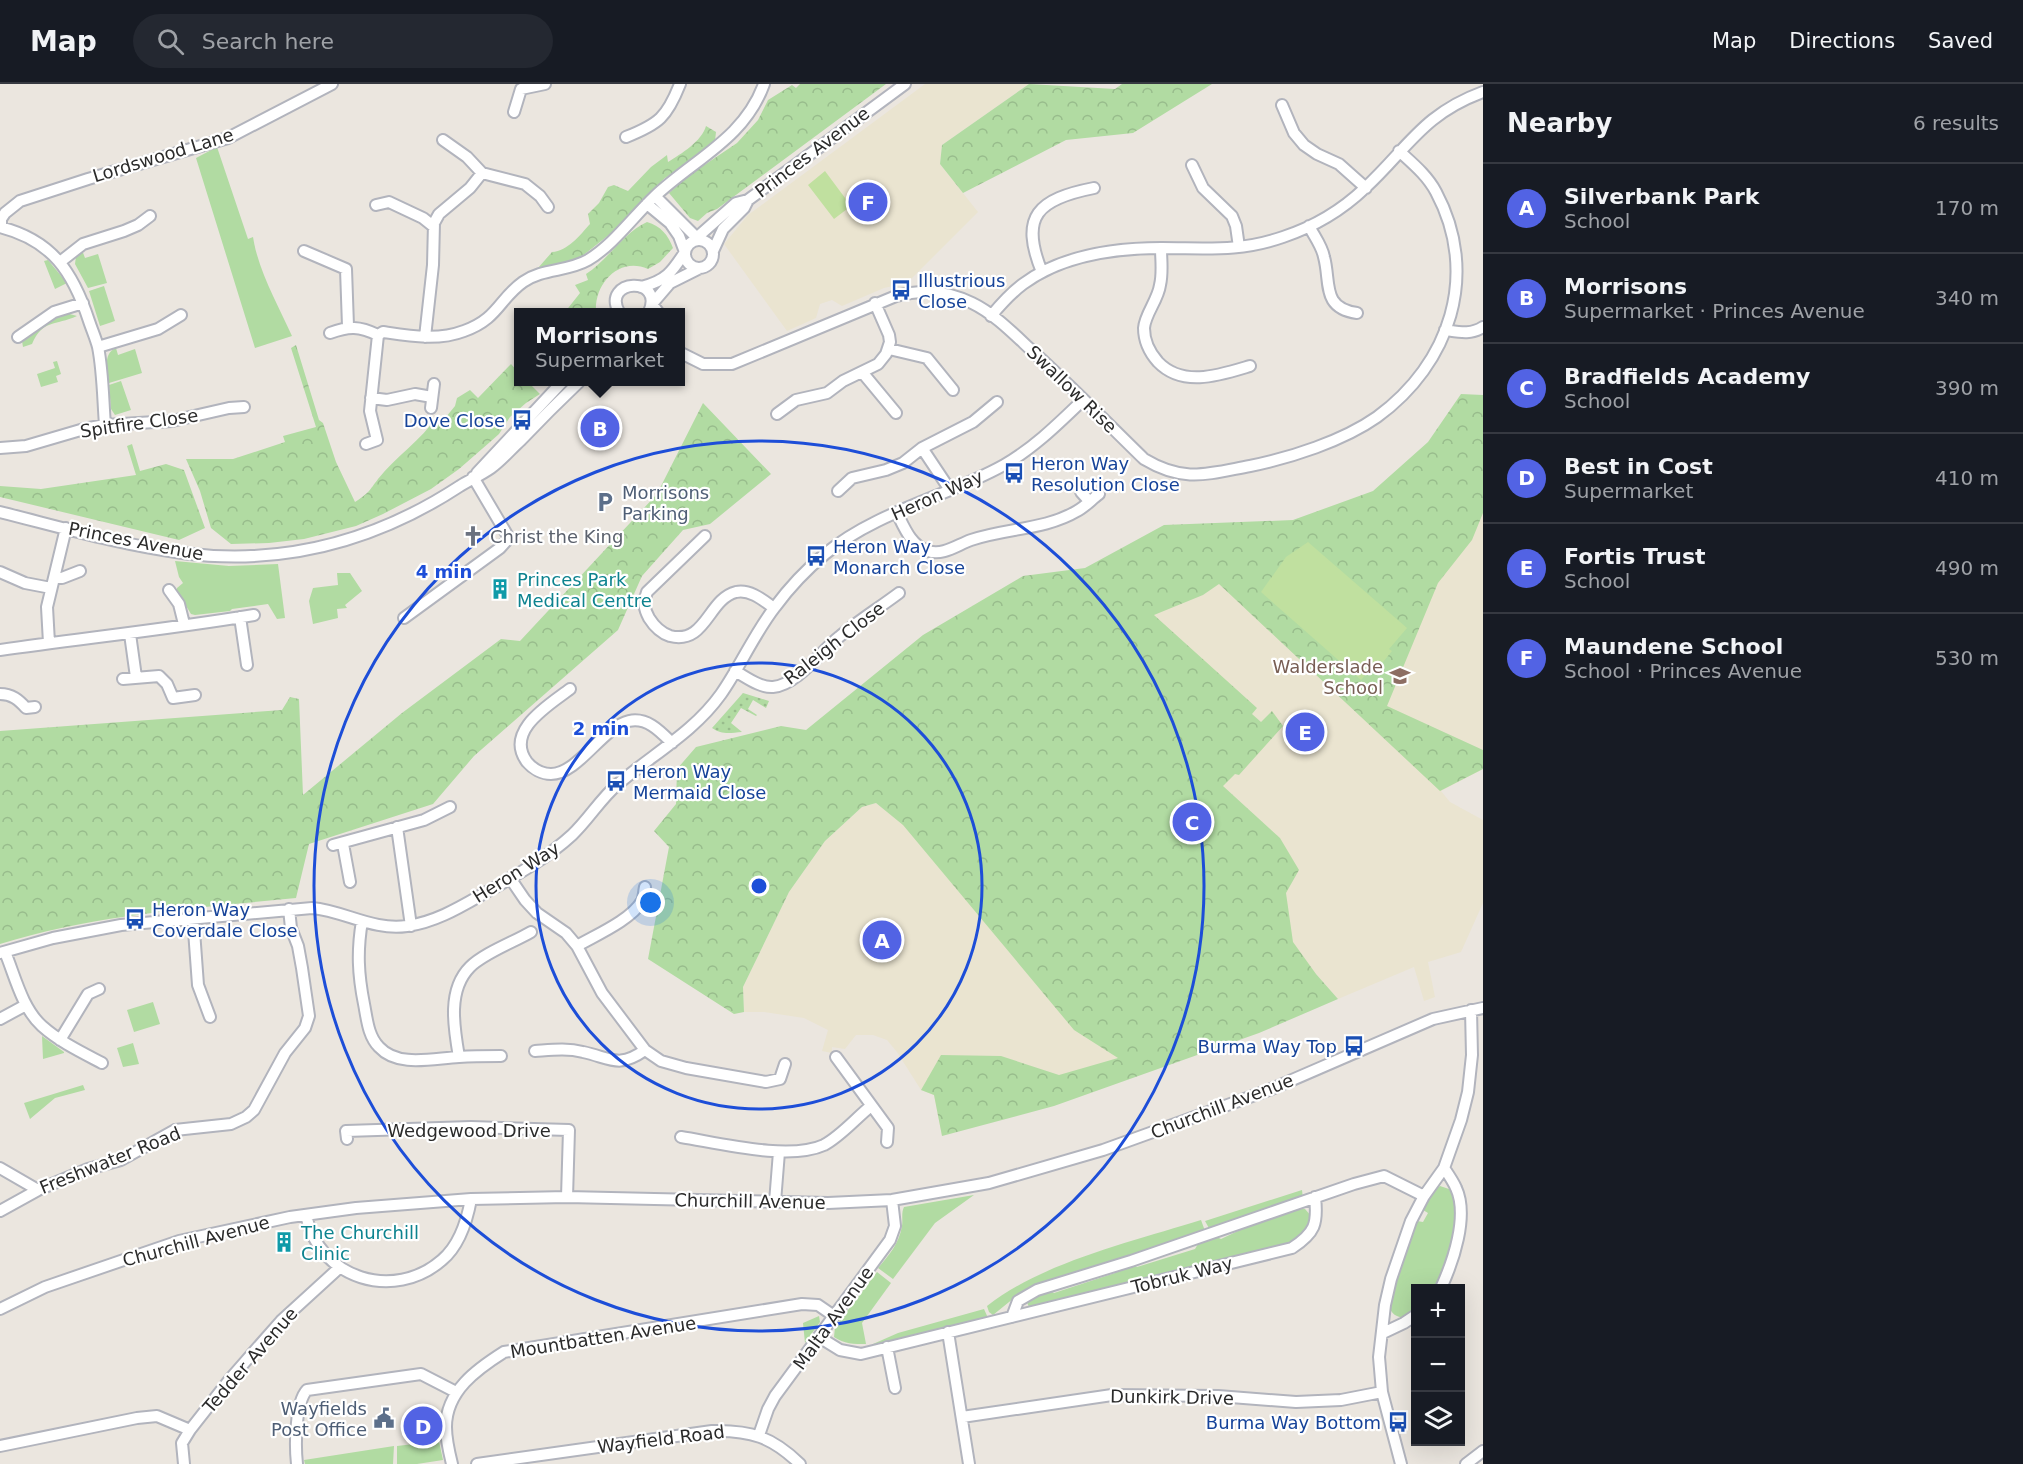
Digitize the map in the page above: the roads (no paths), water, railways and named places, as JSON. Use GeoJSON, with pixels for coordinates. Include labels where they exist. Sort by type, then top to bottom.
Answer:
{"type":"FeatureCollection","features":[{"type":"Feature","properties":{"kind":"street","name":"Lordswood Lane"},"geometry":{"type":"LineString","coordinates":[[0,227],[5,213],[20,201],[228,138],[332,84]]}},
{"type":"Feature","properties":{"kind":"street"},"geometry":{"type":"LineString","coordinates":[[514,112],[521,89],[545,84]]}},
{"type":"Feature","properties":{"kind":"street"},"geometry":{"type":"LineString","coordinates":[[626,137],[649,128],[664,117],[680,84]]}},
{"type":"Feature","properties":{"kind":"street"},"geometry":{"type":"LineString","coordinates":[[330,333],[348,326],[378,335],[383,333],[425,337],[444,336],[475,327],[490,317],[518,286],[531,277],[572,267],[589,259],[655,196],[734,134],[753,110],[764,84]]}},
{"type":"Feature","properties":{"kind":"street","name":"Princes Avenue"},"geometry":{"type":"LineString","coordinates":[[654,308],[668,284],[710,263],[723,229],[744,208],[748,200],[905,84]]}},
{"type":"Feature","properties":{"kind":"street"},"geometry":{"type":"LineString","coordinates":[[991,315],[1009,295],[1024,283],[1042,272],[1081,258],[1103,252],[1161,248],[1219,250],[1265,243],[1309,226],[1335,212],[1366,188],[1399,151],[1439,114],[1483,92]]}},
{"type":"Feature","properties":{"kind":"street"},"geometry":{"type":"LineString","coordinates":[[1282,105],[1294,134],[1304,145],[1339,164],[1366,188]]}},
{"type":"Feature","properties":{"kind":"street"},"geometry":{"type":"LineString","coordinates":[[443,140],[467,157],[482,172],[525,184],[540,196],[548,207]]}},
{"type":"Feature","properties":{"kind":"street","name":"Swallow Rise"},"geometry":{"type":"LineString","coordinates":[[685,355],[703,364],[732,364],[753,357],[875,303],[910,292],[942,293],[972,302],[991,315],[1144,459],[1165,470],[1184,476],[1200,475],[1268,463],[1338,438],[1375,418],[1405,393],[1424,373],[1446,330],[1455,292],[1456,257],[1453,236],[1436,191],[1428,179],[1399,151]]}},
{"type":"Feature","properties":{"kind":"street"},"geometry":{"type":"LineString","coordinates":[[1192,165],[1203,188],[1232,216],[1239,247]]}},
{"type":"Feature","properties":{"kind":"street"},"geometry":{"type":"LineString","coordinates":[[425,337],[433,265],[433,226],[439,214],[470,188],[482,172]]}},
{"type":"Feature","properties":{"kind":"street"},"geometry":{"type":"LineString","coordinates":[[1042,272],[1032,244],[1031,233],[1039,211],[1062,196],[1094,188]]}},
{"type":"Feature","properties":{"kind":"street"},"geometry":{"type":"LineString","coordinates":[[655,196],[696,240],[708,243],[713,251]]}},
{"type":"Feature","properties":{"kind":"street","name":"Princes Avenue"},"geometry":{"type":"LineString","coordinates":[[617,308],[616,300],[621,290],[630,285],[641,287],[668,275],[687,248],[736,202],[748,200]]}},
{"type":"Feature","properties":{"kind":"street"},"geometry":{"type":"LineString","coordinates":[[376,205],[389,202],[423,218],[433,226]]}},
{"type":"Feature","properties":{"kind":"street"},"geometry":{"type":"LineString","coordinates":[[647,204],[670,223],[679,236],[688,262],[700,268]]}},
{"type":"Feature","properties":{"kind":"street"},"geometry":{"type":"LineString","coordinates":[[60,262],[83,244],[124,231],[150,216]]}},
{"type":"Feature","properties":{"kind":"street"},"geometry":{"type":"LineString","coordinates":[[1309,226],[1324,255],[1327,288],[1330,296],[1343,309],[1357,313]]}},
{"type":"Feature","properties":{"kind":"street"},"geometry":{"type":"LineString","coordinates":[[0,227],[20,232],[42,245],[60,262],[76,284],[98,347],[105,425]]}},
{"type":"Feature","properties":{"kind":"street"},"geometry":{"type":"LineString","coordinates":[[1161,248],[1160,285],[1144,326],[1145,338],[1155,358],[1167,369],[1187,378],[1203,378],[1250,366]]}},
{"type":"Feature","properties":{"kind":"street"},"geometry":{"type":"LineString","coordinates":[[304,251],[346,269],[348,326]]}},
{"type":"Feature","properties":{"kind":"street","name":"Princes Avenue"},"geometry":{"type":"LineString","coordinates":[[641,287],[649,294],[652,308]]}},
{"type":"Feature","properties":{"kind":"street"},"geometry":{"type":"LineString","coordinates":[[18,338],[54,312],[83,303]]}},
{"type":"Feature","properties":{"kind":"street"},"geometry":{"type":"LineString","coordinates":[[777,414],[796,400],[827,393],[843,381],[878,364],[889,349],[889,335],[875,303]]}},
{"type":"Feature","properties":{"kind":"street"},"geometry":{"type":"LineString","coordinates":[[98,347],[158,329],[178,319],[181,315]]}},
{"type":"Feature","properties":{"kind":"street"},"geometry":{"type":"LineString","coordinates":[[1446,330],[1469,333],[1483,327]]}},
{"type":"Feature","properties":{"kind":"street"},"geometry":{"type":"LineString","coordinates":[[366,444],[378,440],[370,417],[378,335]]}},
{"type":"Feature","properties":{"kind":"street"},"geometry":{"type":"LineString","coordinates":[[889,349],[927,358],[953,390]]}},
{"type":"Feature","properties":{"kind":"street"},"geometry":{"type":"LineString","coordinates":[[862,372],[896,413]]}},
{"type":"Feature","properties":{"kind":"street"},"geometry":{"type":"LineString","coordinates":[[371,398],[387,400],[415,394],[431,403],[434,384]]}},
{"type":"Feature","properties":{"kind":"street","name":"Princes Avenue"},"geometry":{"type":"LineString","coordinates":[[473,477],[557,386]]}},
{"type":"Feature","properties":{"kind":"street","name":"Princes Avenue"},"geometry":{"type":"LineString","coordinates":[[0,512],[181,553],[235,556],[317,549],[370,533],[418,512],[497,463],[574,386]]}},
{"type":"Feature","properties":{"kind":"street","name":"Heron Way"},"geometry":{"type":"LineString","coordinates":[[3,953],[53,938],[95,929],[289,909],[323,909],[393,928],[434,920],[547,856],[580,827],[616,785],[690,729],[706,714],[774,608],[825,554],[860,531],[1005,464],[1042,438],[1083,400]]}},
{"type":"Feature","properties":{"kind":"street"},"geometry":{"type":"LineString","coordinates":[[838,491],[852,478],[886,470],[903,463],[922,448],[973,422],[997,402]]}},
{"type":"Feature","properties":{"kind":"street","name":"Spitfire Close"},"geometry":{"type":"LineString","coordinates":[[0,448],[26,446],[105,425],[172,421],[244,406]]}},
{"type":"Feature","properties":{"kind":"street"},"geometry":{"type":"LineString","coordinates":[[922,448],[950,490]]}},
{"type":"Feature","properties":{"kind":"street"},"geometry":{"type":"LineString","coordinates":[[404,618],[500,548],[509,538],[473,477]]}},
{"type":"Feature","properties":{"kind":"street"},"geometry":{"type":"LineString","coordinates":[[1081,492],[1089,501]]}},
{"type":"Feature","properties":{"kind":"street"},"geometry":{"type":"LineString","coordinates":[[897,513],[908,535],[916,544],[925,551],[938,553],[992,533],[1051,522],[1078,511],[1099,494]]}},
{"type":"Feature","properties":{"kind":"street"},"geometry":{"type":"LineString","coordinates":[[49,643],[47,607],[66,528]]}},
{"type":"Feature","properties":{"kind":"street"},"geometry":{"type":"LineString","coordinates":[[705,536],[647,592],[644,602],[652,623],[663,633],[673,637],[694,634],[707,621],[726,595],[739,591],[758,597],[774,608]]}},
{"type":"Feature","properties":{"kind":"street"},"geometry":{"type":"LineString","coordinates":[[0,572],[25,583],[52,583],[80,571]]}},
{"type":"Feature","properties":{"kind":"street"},"geometry":{"type":"LineString","coordinates":[[168,590],[179,604],[184,624]]}},
{"type":"Feature","properties":{"kind":"street","name":"Raleigh Close"},"geometry":{"type":"LineString","coordinates":[[735,670],[755,683],[772,687],[784,684],[838,637],[899,593]]}},
{"type":"Feature","properties":{"kind":"street"},"geometry":{"type":"LineString","coordinates":[[0,650],[130,634],[254,615]]}},
{"type":"Feature","properties":{"kind":"street"},"geometry":{"type":"LineString","coordinates":[[240,618],[247,665]]}},
{"type":"Feature","properties":{"kind":"street"},"geometry":{"type":"LineString","coordinates":[[130,634],[136,677]]}},
{"type":"Feature","properties":{"kind":"street"},"geometry":{"type":"LineString","coordinates":[[123,679],[159,676],[167,684],[173,698],[195,695]]}},
{"type":"Feature","properties":{"kind":"street"},"geometry":{"type":"LineString","coordinates":[[570,689],[534,717],[521,737],[524,758],[540,773],[552,774],[563,771],[615,728],[628,721],[641,720],[655,727],[672,742]]}},
{"type":"Feature","properties":{"kind":"street"},"geometry":{"type":"LineString","coordinates":[[0,694],[19,699],[26,708],[35,707]]}},
{"type":"Feature","properties":{"kind":"street"},"geometry":{"type":"LineString","coordinates":[[350,882],[338,844],[424,820],[450,807]]}},
{"type":"Feature","properties":{"kind":"street"},"geometry":{"type":"LineString","coordinates":[[397,827],[411,926]]}},
{"type":"Feature","properties":{"kind":"street"},"geometry":{"type":"LineString","coordinates":[[510,878],[537,913],[566,933],[577,946],[602,993],[645,1050],[661,1061],[686,1068],[766,1082],[780,1079],[785,1065]]}},
{"type":"Feature","properties":{"kind":"street"},"geometry":{"type":"LineString","coordinates":[[577,946],[618,923],[633,911],[642,900],[645,887]]}},
{"type":"Feature","properties":{"kind":"street","name":"Freshwater Road"},"geometry":{"type":"LineString","coordinates":[[0,1211],[38,1190],[88,1169],[121,1160],[175,1130],[231,1124],[246,1118],[254,1110],[283,1057],[305,1028],[309,1016],[298,946],[291,928],[289,909]]}},
{"type":"Feature","properties":{"kind":"street"},"geometry":{"type":"LineString","coordinates":[[193,918],[198,985],[210,1017]]}},
{"type":"Feature","properties":{"kind":"street"},"geometry":{"type":"LineString","coordinates":[[362,921],[358,949],[361,987],[369,1030],[378,1047],[388,1055],[404,1059],[501,1056]]}},
{"type":"Feature","properties":{"kind":"street"},"geometry":{"type":"LineString","coordinates":[[459,1057],[455,1036],[454,1005],[460,980],[471,966],[531,932]]}},
{"type":"Feature","properties":{"kind":"street"},"geometry":{"type":"LineString","coordinates":[[3,953],[26,1005],[41,1025],[60,1040],[102,1063]]}},
{"type":"Feature","properties":{"kind":"street"},"geometry":{"type":"LineString","coordinates":[[60,1040],[88,994],[99,989]]}},
{"type":"Feature","properties":{"kind":"street"},"geometry":{"type":"LineString","coordinates":[[0,1019],[26,1005]]}},
{"type":"Feature","properties":{"kind":"street","name":"Churchill Avenue"},"geometry":{"type":"LineString","coordinates":[[0,1309],[45,1287],[179,1241],[306,1215],[415,1202],[471,1199],[567,1197],[828,1203],[892,1200],[989,1183],[1103,1150],[1269,1090],[1433,1019],[1483,1008]]}},
{"type":"Feature","properties":{"kind":"street"},"geometry":{"type":"LineString","coordinates":[[1401,1464],[1382,1392],[1379,1357],[1385,1305],[1391,1279],[1411,1221],[1424,1196],[1444,1168],[1468,1092],[1472,1055],[1471,1010]]}},
{"type":"Feature","properties":{"kind":"street"},"geometry":{"type":"LineString","coordinates":[[535,1051],[561,1049],[582,1051],[618,1062],[633,1059],[645,1050]]}},
{"type":"Feature","properties":{"kind":"street"},"geometry":{"type":"LineString","coordinates":[[836,1057],[888,1128],[887,1142]]}},
{"type":"Feature","properties":{"kind":"street"},"geometry":{"type":"LineString","coordinates":[[681,1137],[779,1152],[816,1148],[826,1144],[871,1106]]}},
{"type":"Feature","properties":{"kind":"street","name":"Wedgewood Drive"},"geometry":{"type":"LineString","coordinates":[[347,1138],[346,1131],[471,1127],[569,1130],[567,1197]]}},
{"type":"Feature","properties":{"kind":"street"},"geometry":{"type":"LineString","coordinates":[[775,1203],[779,1152]]}},
{"type":"Feature","properties":{"kind":"street"},"geometry":{"type":"LineString","coordinates":[[0,1168],[38,1190]]}},
{"type":"Feature","properties":{"kind":"street"},"geometry":{"type":"LineString","coordinates":[[1443,1284],[1454,1256],[1461,1212],[1457,1190],[1444,1168]]}},
{"type":"Feature","properties":{"kind":"street","name":"Tobruk Way"},"geometry":{"type":"LineString","coordinates":[[1012,1317],[1018,1301],[1037,1290],[1384,1176],[1424,1196]]}},
{"type":"Feature","properties":{"kind":"street","name":"Tobruk Way"},"geometry":{"type":"LineString","coordinates":[[819,1337],[840,1350],[861,1354],[1292,1248],[1310,1235],[1316,1223],[1315,1197]]}},
{"type":"Feature","properties":{"kind":"street"},"geometry":{"type":"LineString","coordinates":[[306,1215],[316,1243],[339,1268],[374,1281],[394,1281],[414,1277],[443,1259],[454,1246],[463,1229],[471,1199]]}},
{"type":"Feature","properties":{"kind":"street","name":"Malta Avenue"},"geometry":{"type":"LineString","coordinates":[[759,1435],[775,1396],[894,1233],[896,1217],[892,1200]]}},
{"type":"Feature","properties":{"kind":"street","name":"Tedder Avenue"},"geometry":{"type":"LineString","coordinates":[[184,1464],[182,1443],[190,1430],[261,1343],[302,1300],[339,1268]]}},
{"type":"Feature","properties":{"kind":"street","name":"Mountbatten Avenue"},"geometry":{"type":"LineString","coordinates":[[452,1464],[446,1428],[456,1392],[475,1371],[504,1352],[802,1304],[818,1305],[834,1316]]}},
{"type":"Feature","properties":{"kind":"street"},"geometry":{"type":"LineString","coordinates":[[1383,1333],[1411,1318]]}},
{"type":"Feature","properties":{"kind":"street"},"geometry":{"type":"LineString","coordinates":[[948,1332],[969,1464]]}},
{"type":"Feature","properties":{"kind":"street"},"geometry":{"type":"LineString","coordinates":[[887,1347],[895,1388]]}},
{"type":"Feature","properties":{"kind":"street"},"geometry":{"type":"LineString","coordinates":[[297,1464],[295,1448],[301,1396],[307,1390],[420,1374],[456,1392]]}},
{"type":"Feature","properties":{"kind":"street","name":"Dunkirk Drive"},"geometry":{"type":"LineString","coordinates":[[962,1417],[1112,1395],[1218,1396],[1296,1402],[1341,1400],[1382,1392]]}},
{"type":"Feature","properties":{"kind":"street"},"geometry":{"type":"LineString","coordinates":[[0,1446],[157,1416],[190,1430]]}},
{"type":"Feature","properties":{"kind":"street","name":"Wayfield Road"},"geometry":{"type":"LineString","coordinates":[[477,1464],[524,1461],[712,1431],[731,1431],[759,1435],[788,1452],[801,1464]]}},
{"type":"Feature","properties":{"kind":"street"},"geometry":{"type":"LineString","coordinates":[[1466,1464],[1483,1451]]}},
{"type":"Feature","properties":{"kind":"place","name":"Maundene School"},"geometry":{"type":"Point","coordinates":[868,202]}},
{"type":"Feature","properties":{"kind":"place","name":"Illustrious Close"},"geometry":{"type":"Point","coordinates":[901,290]}},
{"type":"Feature","properties":{"kind":"place","name":"Dove Close"},"geometry":{"type":"Point","coordinates":[522,420]}},
{"type":"Feature","properties":{"kind":"place","name":"Morrisons"},"geometry":{"type":"Point","coordinates":[600,428]}},
{"type":"Feature","properties":{"kind":"place","name":"Heron Way Resolution Close"},"geometry":{"type":"Point","coordinates":[1014,473]}},
{"type":"Feature","properties":{"kind":"place","name":"Morrisons Parking"},"geometry":{"type":"Point","coordinates":[605,502]}},
{"type":"Feature","properties":{"kind":"place","name":"Christ the King"},"geometry":{"type":"Point","coordinates":[473,536]}},
{"type":"Feature","properties":{"kind":"place","name":"Heron Way Monarch Close"},"geometry":{"type":"Point","coordinates":[816,556]}},
{"type":"Feature","properties":{"kind":"place","name":"Princes Park Medical Centre"},"geometry":{"type":"Point","coordinates":[500,589]}},
{"type":"Feature","properties":{"kind":"place","name":"Walderslade School"},"geometry":{"type":"Point","coordinates":[1400,676]}},
{"type":"Feature","properties":{"kind":"place","name":"Fortis Trust"},"geometry":{"type":"Point","coordinates":[1305,732]}},
{"type":"Feature","properties":{"kind":"place","name":"Heron Way Mermaid Close"},"geometry":{"type":"Point","coordinates":[616,781]}},
{"type":"Feature","properties":{"kind":"place","name":"Bradfields Academy"},"geometry":{"type":"Point","coordinates":[1192,822]}},
{"type":"Feature","properties":{"kind":"place","name":"Heron Way Coverdale Close"},"geometry":{"type":"Point","coordinates":[135,919]}},
{"type":"Feature","properties":{"kind":"place","name":"Silverbank Park"},"geometry":{"type":"Point","coordinates":[882,940]}},
{"type":"Feature","properties":{"kind":"place","name":"Burma Way Top"},"geometry":{"type":"Point","coordinates":[1354,1046]}},
{"type":"Feature","properties":{"kind":"place","name":"The Churchill Clinic"},"geometry":{"type":"Point","coordinates":[284,1242]}},
{"type":"Feature","properties":{"kind":"place","name":"Wayfields Post Office"},"geometry":{"type":"Point","coordinates":[384,1418]}},
{"type":"Feature","properties":{"kind":"place","name":"Burma Way Bottom"},"geometry":{"type":"Point","coordinates":[1398,1422]}},
{"type":"Feature","properties":{"kind":"place","name":"Best in Cost"},"geometry":{"type":"Point","coordinates":[423,1426]}}]}
